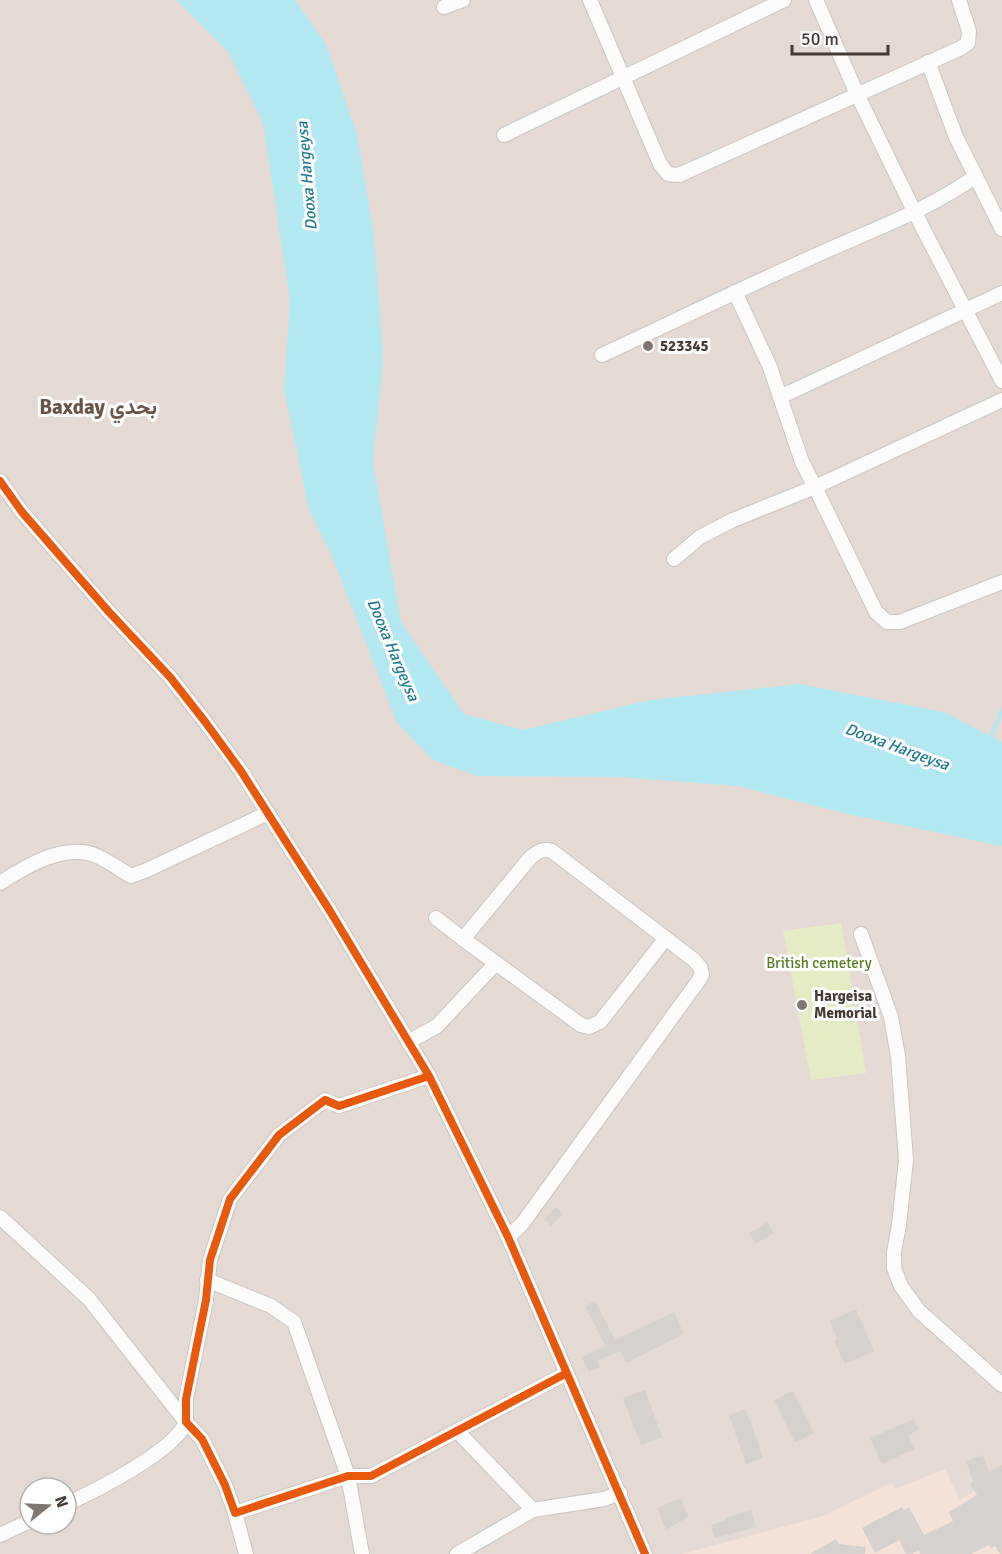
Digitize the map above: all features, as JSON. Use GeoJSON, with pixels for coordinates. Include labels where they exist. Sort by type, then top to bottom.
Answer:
{"type":"FeatureCollection","features":[{"type":"Feature","properties":{"kind":"street"},"geometry":{"type":"LineString","coordinates":[[444,7],[463,0]]}},
{"type":"Feature","properties":{"kind":"street"},"geometry":{"type":"LineString","coordinates":[[590,0],[660,164],[668,174],[679,175],[968,43],[969,31],[959,0]]}},
{"type":"Feature","properties":{"kind":"street"},"geometry":{"type":"LineString","coordinates":[[504,135],[784,0]]}},
{"type":"Feature","properties":{"kind":"street"},"geometry":{"type":"LineString","coordinates":[[816,0],[857,94],[915,213],[1002,381]]}},
{"type":"Feature","properties":{"kind":"street"},"geometry":{"type":"LineString","coordinates":[[928,62],[956,137],[1002,229]]}},
{"type":"Feature","properties":{"kind":"street"},"geometry":{"type":"LineString","coordinates":[[602,355],[735,292],[915,213],[955,191],[976,176]]}},
{"type":"Feature","properties":{"kind":"street"},"geometry":{"type":"LineString","coordinates":[[735,292],[770,367],[802,462],[876,612],[887,622],[900,622],[1002,582]]}},
{"type":"Feature","properties":{"kind":"street"},"geometry":{"type":"LineString","coordinates":[[780,397],[1002,292]]}},
{"type":"Feature","properties":{"kind":"street"},"geometry":{"type":"LineString","coordinates":[[674,559],[700,537],[733,520],[815,487],[1002,400]]}},
{"type":"Feature","properties":{"kind":"street"},"geometry":{"type":"LineString","coordinates":[[0,481],[22,512],[109,612],[170,677],[241,771],[330,911],[429,1076],[508,1237],[565,1374],[620,1492],[645,1554]]}},
{"type":"Feature","properties":{"kind":"street"},"geometry":{"type":"LineString","coordinates":[[0,883],[51,857],[72,851],[97,856],[131,876],[268,813]]}},
{"type":"Feature","properties":{"kind":"street"},"geometry":{"type":"LineString","coordinates":[[463,939],[530,858],[538,851],[545,849],[552,851],[694,960],[702,974],[522,1224],[508,1237]]}},
{"type":"Feature","properties":{"kind":"street"},"geometry":{"type":"LineString","coordinates":[[436,918],[581,1025],[589,1027],[600,1022],[666,938]]}},
{"type":"Feature","properties":{"kind":"street"},"geometry":{"type":"LineString","coordinates":[[861,934],[891,1017],[898,1056],[906,1160],[894,1268],[901,1286],[919,1311],[1002,1385]]}},
{"type":"Feature","properties":{"kind":"street"},"geometry":{"type":"LineString","coordinates":[[408,1042],[436,1026],[496,963]]}},
{"type":"Feature","properties":{"kind":"street"},"geometry":{"type":"LineString","coordinates":[[78,1499],[167,1447],[183,1429],[186,1422],[186,1399],[206,1300],[212,1251],[230,1199],[279,1136],[325,1100],[339,1106],[429,1076]]}},
{"type":"Feature","properties":{"kind":"street"},"geometry":{"type":"LineString","coordinates":[[0,1217],[89,1299],[202,1439],[225,1485],[246,1554]]}},
{"type":"Feature","properties":{"kind":"street"},"geometry":{"type":"LineString","coordinates":[[207,1280],[271,1306],[294,1322],[348,1476],[362,1554]]}},
{"type":"Feature","properties":{"kind":"street"},"geometry":{"type":"LineString","coordinates":[[235,1513],[348,1476],[371,1476],[565,1374]]}},
{"type":"Feature","properties":{"kind":"street"},"geometry":{"type":"LineString","coordinates":[[458,1432],[533,1510]]}},
{"type":"Feature","properties":{"kind":"street"},"geometry":{"type":"LineString","coordinates":[[457,1554],[533,1510],[604,1499],[620,1492]]}},
{"type":"Feature","properties":{"kind":"street"},"geometry":{"type":"LineString","coordinates":[[0,1534],[18,1526]]}},
{"type":"Feature","properties":{"kind":"shaded area"},"geometry":{"type":"Polygon","coordinates":[[[0,0],[1002,0],[1002,1554],[0,1554],[0,0]]]}},
{"type":"Feature","properties":{"kind":"shaded area"},"geometry":{"type":"Polygon","coordinates":[[[945,1469],[960,1500],[1002,1473],[1002,1554],[681,1554],[823,1516],[891,1483],[895,1489],[945,1469]]]}},
{"type":"Feature","properties":{"kind":"green space","name":"British cemetery"},"geometry":{"type":"Polygon","coordinates":[[[841,923],[866,1073],[811,1080],[783,931],[841,923]]]}},
{"type":"Feature","properties":{"kind":"water","name":"Dooxa Hargeysa"},"geometry":{"type":"Polygon","coordinates":[[[176,0],[295,0],[326,44],[357,134],[374,235],[383,358],[373,463],[401,622],[464,714],[523,730],[650,700],[799,684],[944,712],[1002,742],[1002,846],[843,813],[738,786],[618,777],[477,776],[433,760],[397,723],[331,554],[309,510],[284,390],[290,300],[263,123],[228,52],[176,0]]]}},
{"type":"Feature","properties":{"kind":"building"},"geometry":{"type":"Polygon","coordinates":[[[556,1207],[563,1214],[551,1226],[544,1219],[556,1207]]]}},
{"type":"Feature","properties":{"kind":"building"},"geometry":{"type":"Polygon","coordinates":[[[768,1222],[774,1233],[755,1244],[749,1233],[768,1222]]]}},
{"type":"Feature","properties":{"kind":"building"},"geometry":{"type":"Polygon","coordinates":[[[595,1301],[615,1340],[674,1312],[684,1334],[626,1363],[620,1351],[597,1361],[600,1367],[589,1372],[582,1357],[605,1346],[585,1306],[595,1301]]]}},
{"type":"Feature","properties":{"kind":"building"},"geometry":{"type":"Polygon","coordinates":[[[856,1309],[874,1351],[845,1364],[834,1341],[837,1339],[830,1321],[856,1309]]]}},
{"type":"Feature","properties":{"kind":"building"},"geometry":{"type":"Polygon","coordinates":[[[645,1390],[662,1437],[641,1445],[623,1398],[645,1390]]]}},
{"type":"Feature","properties":{"kind":"building"},"geometry":{"type":"Polygon","coordinates":[[[793,1391],[814,1433],[795,1443],[774,1400],[793,1391]]]}},
{"type":"Feature","properties":{"kind":"building"},"geometry":{"type":"Polygon","coordinates":[[[746,1409],[763,1458],[746,1464],[729,1415],[746,1409]]]}},
{"type":"Feature","properties":{"kind":"building"},"geometry":{"type":"Polygon","coordinates":[[[914,1419],[919,1430],[908,1435],[915,1449],[882,1464],[870,1438],[914,1419]]]}},
{"type":"Feature","properties":{"kind":"building"},"geometry":{"type":"Polygon","coordinates":[[[983,1455],[989,1472],[1002,1465],[1002,1554],[995,1546],[991,1548],[989,1545],[971,1554],[920,1554],[919,1550],[906,1554],[899,1540],[875,1553],[862,1528],[902,1507],[904,1510],[909,1507],[924,1535],[953,1521],[949,1512],[977,1495],[970,1484],[973,1482],[966,1461],[983,1455]]]}},
{"type":"Feature","properties":{"kind":"building"},"geometry":{"type":"Polygon","coordinates":[[[681,1498],[688,1517],[666,1530],[657,1508],[681,1498]]]}},
{"type":"Feature","properties":{"kind":"building"},"geometry":{"type":"Polygon","coordinates":[[[751,1510],[756,1527],[715,1538],[711,1525],[751,1510]]]}},
{"type":"Feature","properties":{"kind":"building"},"geometry":{"type":"Polygon","coordinates":[[[836,1539],[839,1544],[866,1547],[865,1554],[810,1554],[836,1539]]]}},
{"type":"Feature","properties":{"kind":"waterway"},"geometry":{"type":"LineString","coordinates":[[990,739],[1002,709]]}},
{"type":"Feature","properties":{"kind":"cycle path"},"geometry":{"type":"LineString","coordinates":[[0,481],[22,512],[109,612],[170,677],[206,723],[241,771],[330,911],[429,1076],[508,1237],[645,1554]]}},
{"type":"Feature","properties":{"kind":"cycle path"},"geometry":{"type":"LineString","coordinates":[[429,1076],[339,1106],[325,1100],[279,1135],[230,1199],[210,1260],[206,1300],[186,1399],[186,1422],[202,1439],[225,1485],[235,1513],[348,1476],[371,1476],[565,1374]]}},
{"type":"Feature","properties":{"kind":"place","name":"523345"},"geometry":{"type":"Point","coordinates":[648,346]}},
{"type":"Feature","properties":{"kind":"place","name":"Hargeisa Memorial"},"geometry":{"type":"Point","coordinates":[802,1005]}},
{"type":"Feature","properties":{"kind":"district","name":"Baxday بحدي"},"geometry":{"type":"Point","coordinates":[98,407]}}]}
